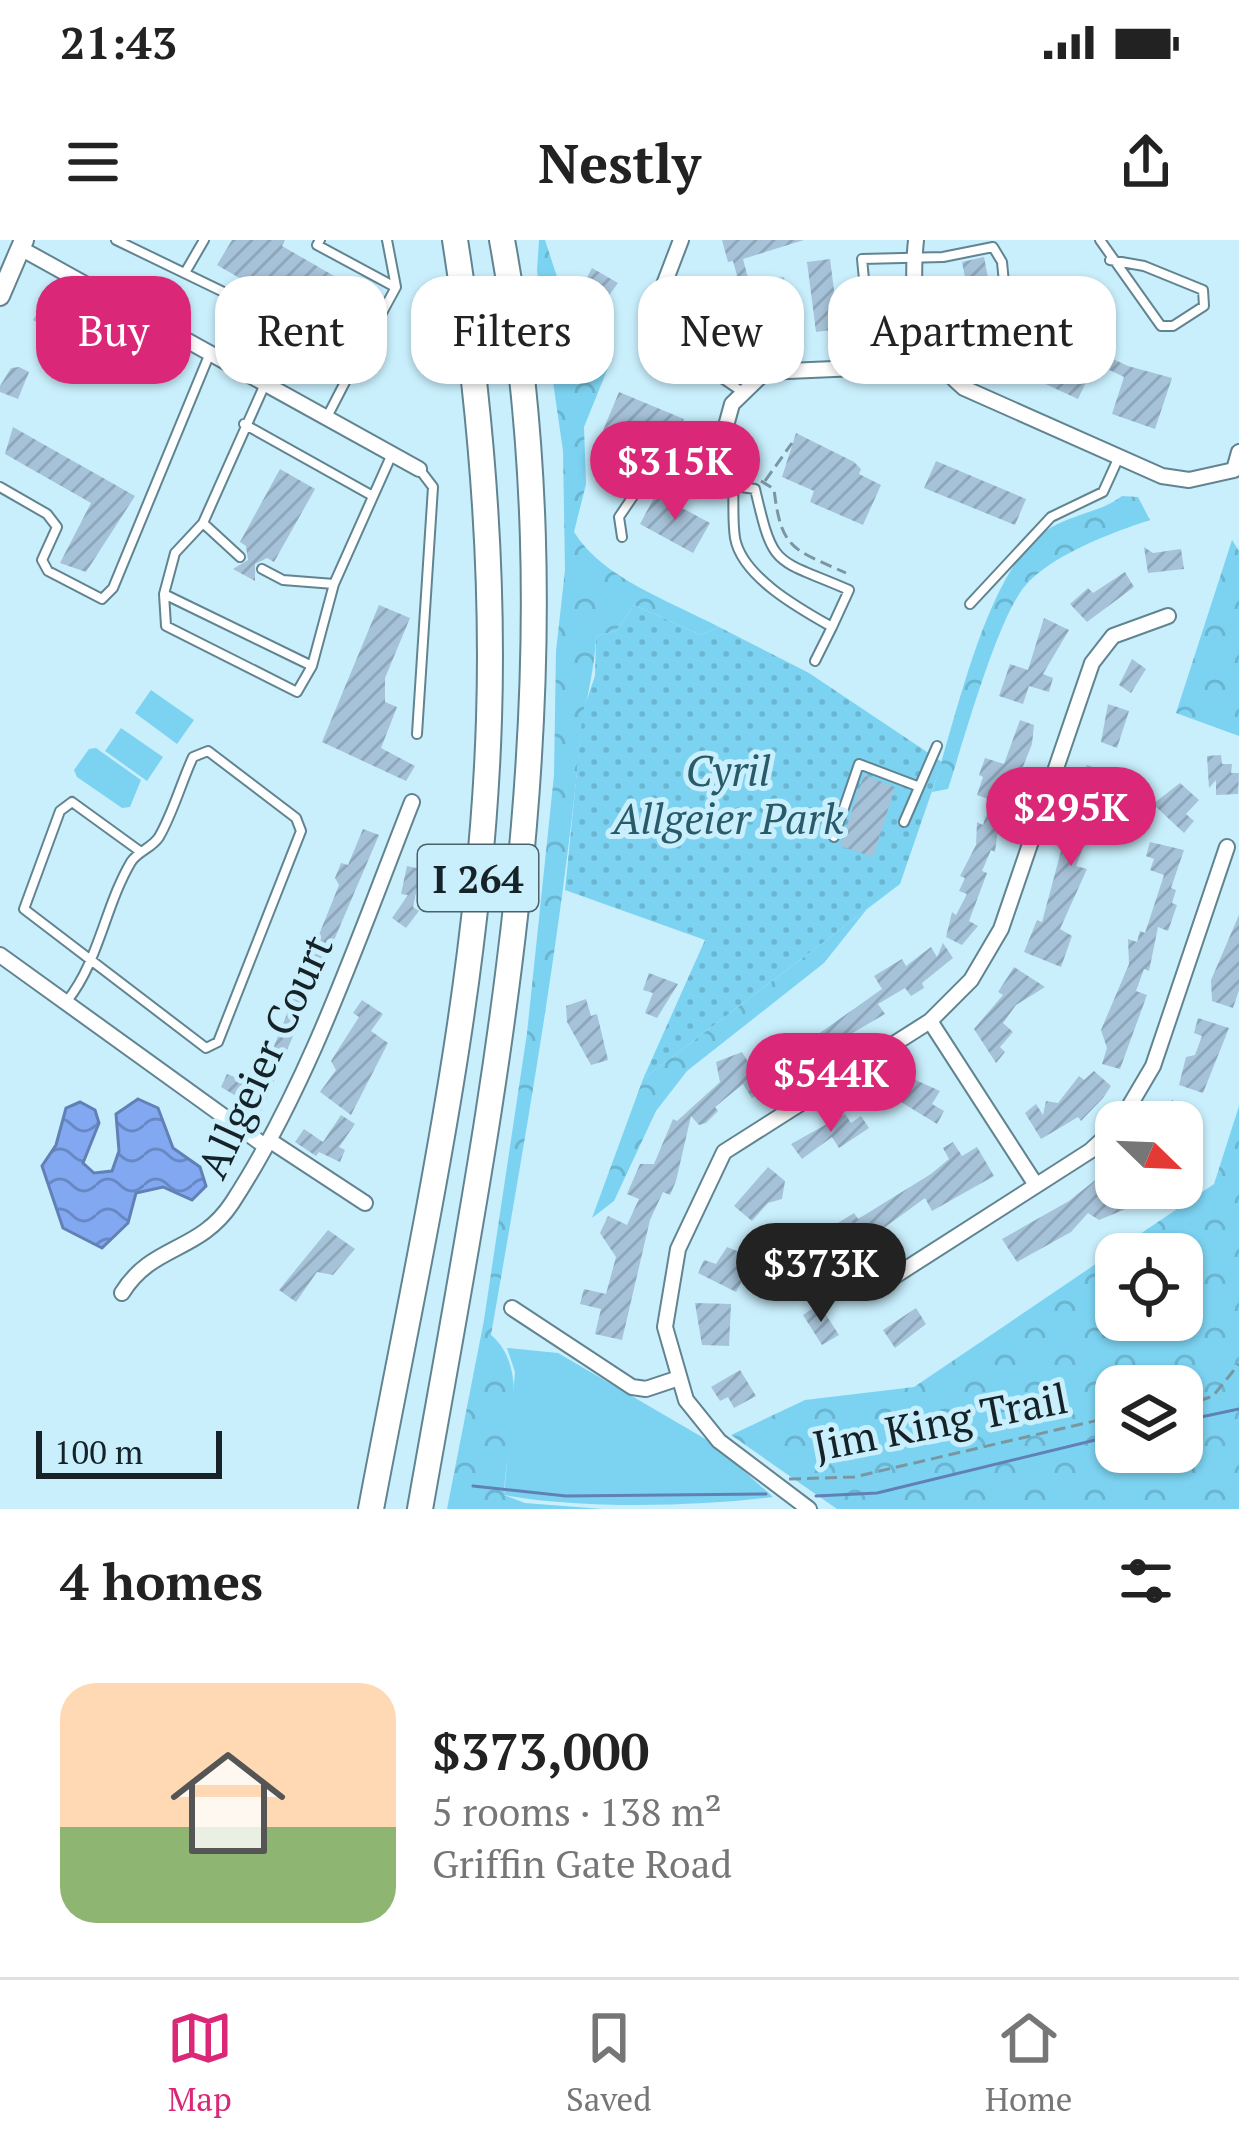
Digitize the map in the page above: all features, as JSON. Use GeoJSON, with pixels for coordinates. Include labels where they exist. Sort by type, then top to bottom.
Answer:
{"type":"FeatureCollection","features":[{"type":"Feature","properties":{"kind":"highway","name":"I 264"},"geometry":{"type":"LineString","coordinates":[[371,1509],[460,1028],[484,807],[488,539],[477,379],[455,240]]}},
{"type":"Feature","properties":{"kind":"highway","name":"I 264"},"geometry":{"type":"LineString","coordinates":[[420,1509],[506,1024],[530,786],[532,535],[521,378],[502,240]]}},
{"type":"Feature","properties":{"kind":"street"},"geometry":{"type":"LineString","coordinates":[[667,276],[681,240]]}},
{"type":"Feature","properties":{"kind":"street"},"geometry":{"type":"LineString","coordinates":[[0,296],[22,244],[215,353]]}},
{"type":"Feature","properties":{"kind":"street"},"geometry":{"type":"LineString","coordinates":[[722,444],[741,391],[778,367],[828,367]]}},
{"type":"Feature","properties":{"kind":"street"},"geometry":{"type":"LineString","coordinates":[[269,384],[419,469]]}},
{"type":"Feature","properties":{"kind":"street"},"geometry":{"type":"LineString","coordinates":[[959,384],[983,400],[1119,458],[1189,481],[1231,472],[1239,452]]}},
{"type":"Feature","properties":{"kind":"street"},"geometry":{"type":"LineString","coordinates":[[809,1509],[709,1432],[676,1379],[665,1327],[668,1285],[712,1167],[732,1146],[930,1021],[971,980],[993,947],[1092,664],[1113,636],[1168,616]]}},
{"type":"Feature","properties":{"kind":"street","name":"Allgeier Court"},"geometry":{"type":"LineString","coordinates":[[122,1293],[142,1264],[181,1248],[213,1226],[267,1143],[412,802]]}},
{"type":"Feature","properties":{"kind":"street"},"geometry":{"type":"LineString","coordinates":[[1132,1101],[1153,1066],[1227,847]]}},
{"type":"Feature","properties":{"kind":"street"},"geometry":{"type":"LineString","coordinates":[[0,955],[267,1143],[365,1203]]}},
{"type":"Feature","properties":{"kind":"street"},"geometry":{"type":"LineString","coordinates":[[930,1021],[1036,1185]]}},
{"type":"Feature","properties":{"kind":"street"},"geometry":{"type":"LineString","coordinates":[[873,1290],[1095,1146]]}},
{"type":"Feature","properties":{"kind":"street"},"geometry":{"type":"LineString","coordinates":[[512,1308],[632,1388],[646,1390],[676,1379]]}},
{"type":"Feature","properties":{"kind":"lane"},"geometry":{"type":"LineString","coordinates":[[116,240],[215,286]]}},
{"type":"Feature","properties":{"kind":"lane"},"geometry":{"type":"LineString","coordinates":[[145,252],[151,240]]}},
{"type":"Feature","properties":{"kind":"lane"},"geometry":{"type":"LineString","coordinates":[[186,271],[204,240]]}},
{"type":"Feature","properties":{"kind":"lane"},"geometry":{"type":"LineString","coordinates":[[320,240],[317,245],[396,287]]}},
{"type":"Feature","properties":{"kind":"lane"},"geometry":{"type":"LineString","coordinates":[[387,240],[396,287],[387,304]]}},
{"type":"Feature","properties":{"kind":"lane"},"geometry":{"type":"LineString","coordinates":[[1100,240],[1110,260],[1161,326],[1173,326],[1204,306],[1203,290],[1185,281],[1110,260]]}},
{"type":"Feature","properties":{"kind":"lane"},"geometry":{"type":"LineString","coordinates":[[863,276],[862,259],[915,247],[943,256],[993,247],[1003,276]]}},
{"type":"Feature","properties":{"kind":"lane"},"geometry":{"type":"LineString","coordinates":[[0,487],[47,514],[56,527],[42,560],[48,571],[102,598],[113,588],[211,351]]}},
{"type":"Feature","properties":{"kind":"lane"},"geometry":{"type":"LineString","coordinates":[[265,384],[203,523],[175,553],[164,594],[166,626],[297,692],[312,666],[334,584],[392,454]]}},
{"type":"Feature","properties":{"kind":"lane"},"geometry":{"type":"LineString","coordinates":[[326,417],[344,384]]}},
{"type":"Feature","properties":{"kind":"lane"},"geometry":{"type":"LineString","coordinates":[[731,384],[741,391]]}},
{"type":"Feature","properties":{"kind":"lane"},"geometry":{"type":"LineString","coordinates":[[244,424],[370,495]]}},
{"type":"Feature","properties":{"kind":"lane"},"geometry":{"type":"LineString","coordinates":[[622,537],[619,518],[648,483],[722,444],[731,461],[735,542],[757,576],[832,627]]}},
{"type":"Feature","properties":{"kind":"lane"},"geometry":{"type":"LineString","coordinates":[[970,604],[1030,535],[1051,518],[1103,492],[1119,458]]}},
{"type":"Feature","properties":{"kind":"lane"},"geometry":{"type":"LineString","coordinates":[[610,464],[648,483]]}},
{"type":"Feature","properties":{"kind":"lane"},"geometry":{"type":"LineString","coordinates":[[417,734],[433,487],[419,469]]}},
{"type":"Feature","properties":{"kind":"lane"},"geometry":{"type":"LineString","coordinates":[[734,486],[755,489],[765,542],[776,556],[849,590],[814,661]]}},
{"type":"Feature","properties":{"kind":"lane"},"geometry":{"type":"LineString","coordinates":[[203,523],[240,557]]}},
{"type":"Feature","properties":{"kind":"lane"},"geometry":{"type":"LineString","coordinates":[[262,569],[283,580],[334,584]]}},
{"type":"Feature","properties":{"kind":"lane"},"geometry":{"type":"LineString","coordinates":[[164,594],[312,666]]}},
{"type":"Feature","properties":{"kind":"lane"},"geometry":{"type":"LineString","coordinates":[[904,823],[937,746]]}},
{"type":"Feature","properties":{"kind":"lane"},"geometry":{"type":"LineString","coordinates":[[67,1003],[89,962],[134,857],[157,842],[193,758],[208,751],[296,818],[301,831],[218,1042],[206,1048],[89,962],[24,909],[60,811],[72,802],[141,852]]}},
{"type":"Feature","properties":{"kind":"lane"},"geometry":{"type":"LineString","coordinates":[[834,837],[859,764],[917,786]]}},
{"type":"Feature","properties":{"kind":"path"},"geometry":{"type":"LineString","coordinates":[[764,482],[792,442]]}},
{"type":"Feature","properties":{"kind":"path"},"geometry":{"type":"LineString","coordinates":[[742,448],[747,480],[774,489],[778,527],[788,544],[846,573]]}},
{"type":"Feature","properties":{"kind":"path"},"geometry":{"type":"LineString","coordinates":[[1203,1400],[1213,1396],[1239,1364]]}},
{"type":"Feature","properties":{"kind":"path","name":"Jim King Trail"},"geometry":{"type":"LineString","coordinates":[[779,1487],[794,1478],[854,1478],[899,1469],[1095,1421]]}},
{"type":"Feature","properties":{"kind":"green space"},"geometry":{"type":"Polygon","coordinates":[[[539,240],[545,240],[557,276],[538,276],[539,240]]]}},
{"type":"Feature","properties":{"kind":"green space"},"geometry":{"type":"Polygon","coordinates":[[[553,384],[601,384],[584,427],[586,484],[574,532],[620,576],[719,627],[701,635],[634,605],[616,631],[596,636],[552,967],[491,1335],[504,1350],[514,1388],[504,1495],[525,1503],[603,1509],[447,1509],[484,1320],[527,1033],[554,775],[556,651],[565,570],[563,451],[553,384]]]}},
{"type":"Feature","properties":{"kind":"green space"},"geometry":{"type":"Polygon","coordinates":[[[1122,496],[1138,497],[1150,520],[1066,555],[1025,586],[992,653],[948,789],[932,792],[984,626],[1014,565],[1043,533],[1122,496]]]}},
{"type":"Feature","properties":{"kind":"green space"},"geometry":{"type":"Polygon","coordinates":[[[1232,540],[1239,551],[1239,736],[1176,713],[1232,540]]]}},
{"type":"Feature","properties":{"kind":"green space","name":"Cyril Allgeier Park"},"geometry":{"type":"Polygon","coordinates":[[[634,605],[701,635],[719,627],[809,673],[942,762],[900,884],[643,1079],[705,940],[565,890],[583,711],[595,676],[596,636],[616,631],[634,605]]]}},
{"type":"Feature","properties":{"kind":"green space"},"geometry":{"type":"Polygon","coordinates":[[[151,690],[194,720],[177,744],[135,713],[151,690]]]}},
{"type":"Feature","properties":{"kind":"green space"},"geometry":{"type":"Polygon","coordinates":[[[121,728],[163,757],[147,781],[105,751],[121,728]]]}},
{"type":"Feature","properties":{"kind":"green space"},"geometry":{"type":"Polygon","coordinates":[[[96,748],[141,780],[130,807],[122,808],[77,777],[74,770],[89,749],[96,748]]]}},
{"type":"Feature","properties":{"kind":"green space"},"geometry":{"type":"Polygon","coordinates":[[[867,909],[824,963],[687,1071],[656,1111],[614,1201],[592,1218],[643,1079],[867,909]]]}},
{"type":"Feature","properties":{"kind":"green space"},"geometry":{"type":"Polygon","coordinates":[[[1239,1106],[1239,1509],[837,1509],[731,1435],[805,1400],[914,1387],[1095,1265],[1095,1341],[1203,1341],[1203,1233],[1142,1233],[1177,1209],[1203,1209],[1203,1191],[1214,1184],[1239,1106]]]}},
{"type":"Feature","properties":{"kind":"green space"},"geometry":{"type":"Polygon","coordinates":[[[507,1348],[558,1353],[714,1444],[773,1497],[637,1505],[504,1495],[515,1372],[507,1348]]]}},
{"type":"Feature","properties":{"kind":"water"},"geometry":{"type":"Polygon","coordinates":[[[138,1099],[158,1108],[173,1148],[200,1167],[206,1186],[192,1200],[163,1187],[136,1193],[128,1223],[102,1248],[63,1228],[42,1166],[56,1145],[66,1108],[80,1102],[95,1110],[99,1123],[83,1163],[94,1173],[112,1171],[119,1151],[116,1114],[138,1099]]]}},
{"type":"Feature","properties":{"kind":"building"},"geometry":{"type":"Polygon","coordinates":[[[232,240],[285,240],[282,246],[334,276],[236,276],[217,265],[232,240]]]}},
{"type":"Feature","properties":{"kind":"building"},"geometry":{"type":"Polygon","coordinates":[[[722,240],[804,240],[743,259],[747,276],[737,276],[733,261],[728,262],[722,240]]]}},
{"type":"Feature","properties":{"kind":"building"},"geometry":{"type":"Polygon","coordinates":[[[984,257],[988,276],[965,276],[962,262],[984,257]]]}},
{"type":"Feature","properties":{"kind":"building"},"geometry":{"type":"Polygon","coordinates":[[[830,259],[828,330],[816,332],[807,262],[830,259]]]}},
{"type":"Feature","properties":{"kind":"building"},"geometry":{"type":"Polygon","coordinates":[[[1116,360],[1172,378],[1155,429],[1112,414],[1124,377],[1116,373],[1116,360]]]}},
{"type":"Feature","properties":{"kind":"building"},"geometry":{"type":"Polygon","coordinates":[[[11,368],[29,372],[18,399],[0,392],[0,386],[11,368]]]}},
{"type":"Feature","properties":{"kind":"building"},"geometry":{"type":"Polygon","coordinates":[[[1045,384],[1085,384],[1078,399],[1045,384]]]}},
{"type":"Feature","properties":{"kind":"building"},"geometry":{"type":"Polygon","coordinates":[[[619,392],[684,419],[666,461],[602,433],[619,392]]]}},
{"type":"Feature","properties":{"kind":"building"},"geometry":{"type":"Polygon","coordinates":[[[13,427],[135,496],[86,572],[60,563],[91,503],[5,454],[13,427]]]}},
{"type":"Feature","properties":{"kind":"building"},"geometry":{"type":"Polygon","coordinates":[[[796,433],[854,462],[861,469],[859,474],[881,485],[863,525],[810,502],[814,491],[782,477],[796,433]]]}},
{"type":"Feature","properties":{"kind":"building"},"geometry":{"type":"Polygon","coordinates":[[[936,461],[1026,499],[1015,525],[924,488],[936,461]]]}},
{"type":"Feature","properties":{"kind":"building"},"geometry":{"type":"Polygon","coordinates":[[[280,469],[315,489],[274,562],[267,558],[255,564],[255,581],[233,569],[248,560],[246,546],[240,542],[280,469]]]}},
{"type":"Feature","properties":{"kind":"building"},"geometry":{"type":"Polygon","coordinates":[[[656,494],[710,523],[693,553],[640,524],[656,494]]]}},
{"type":"Feature","properties":{"kind":"building"},"geometry":{"type":"Polygon","coordinates":[[[1144,547],[1153,553],[1181,549],[1184,569],[1148,573],[1144,547]]]}},
{"type":"Feature","properties":{"kind":"building"},"geometry":{"type":"Polygon","coordinates":[[[1125,572],[1134,587],[1087,622],[1070,604],[1088,588],[1093,593],[1125,572]]]}},
{"type":"Feature","properties":{"kind":"building"},"geometry":{"type":"Polygon","coordinates":[[[379,605],[410,618],[385,678],[385,702],[397,707],[381,748],[415,766],[406,781],[322,742],[379,605]]]}},
{"type":"Feature","properties":{"kind":"building"},"geometry":{"type":"Polygon","coordinates":[[[1044,618],[1069,630],[1043,674],[1053,678],[1049,692],[1029,686],[1023,704],[999,696],[1010,664],[1028,670],[1044,618]]]}},
{"type":"Feature","properties":{"kind":"building"},"geometry":{"type":"Polygon","coordinates":[[[1132,659],[1146,669],[1131,693],[1119,685],[1132,659]]]}},
{"type":"Feature","properties":{"kind":"building"},"geometry":{"type":"Polygon","coordinates":[[[1108,704],[1129,711],[1117,748],[1101,742],[1108,704]]]}},
{"type":"Feature","properties":{"kind":"building"},"geometry":{"type":"Polygon","coordinates":[[[1020,720],[1034,725],[1032,744],[998,829],[995,852],[991,850],[982,871],[987,873],[969,921],[978,926],[962,945],[946,937],[952,912],[956,915],[967,894],[959,891],[965,878],[960,876],[976,845],[977,822],[983,825],[991,800],[977,795],[983,777],[979,775],[985,758],[1004,764],[1020,720]]]}},
{"type":"Feature","properties":{"kind":"building"},"geometry":{"type":"Polygon","coordinates":[[[1221,755],[1222,764],[1232,764],[1231,773],[1239,773],[1238,794],[1216,795],[1216,780],[1209,788],[1207,756],[1221,755]]]}},
{"type":"Feature","properties":{"kind":"building"},"geometry":{"type":"Polygon","coordinates":[[[1087,765],[1124,779],[1112,808],[1097,804],[1090,825],[1100,828],[1096,841],[1089,839],[1076,866],[1087,869],[1060,929],[1072,936],[1061,967],[1024,952],[1037,920],[1042,922],[1068,825],[1077,807],[1084,809],[1093,784],[1081,780],[1087,765]]]}},
{"type":"Feature","properties":{"kind":"building"},"geometry":{"type":"Polygon","coordinates":[[[864,775],[895,787],[873,857],[840,846],[864,775]]]}},
{"type":"Feature","properties":{"kind":"building"},"geometry":{"type":"Polygon","coordinates":[[[1180,783],[1199,800],[1186,814],[1194,821],[1184,833],[1153,804],[1180,783]]]}},
{"type":"Feature","properties":{"kind":"building"},"geometry":{"type":"Polygon","coordinates":[[[363,829],[379,835],[261,1111],[221,1087],[227,1074],[258,1086],[339,885],[335,878],[341,863],[348,865],[363,829]]]}},
{"type":"Feature","properties":{"kind":"building"},"geometry":{"type":"Polygon","coordinates":[[[1150,842],[1184,850],[1171,888],[1176,890],[1172,903],[1177,905],[1168,931],[1158,927],[1149,971],[1144,969],[1136,991],[1147,995],[1120,1069],[1102,1064],[1107,1048],[1101,1030],[1129,964],[1128,939],[1137,942],[1140,931],[1145,933],[1164,875],[1150,870],[1154,859],[1146,856],[1150,842]]]}},
{"type":"Feature","properties":{"kind":"building"},"geometry":{"type":"Polygon","coordinates":[[[407,866],[421,869],[413,907],[419,911],[406,928],[392,918],[408,895],[401,894],[407,866]]]}},
{"type":"Feature","properties":{"kind":"building"},"geometry":{"type":"Polygon","coordinates":[[[1239,915],[1239,990],[1233,1008],[1212,1001],[1211,980],[1239,915]]]}},
{"type":"Feature","properties":{"kind":"building"},"geometry":{"type":"Polygon","coordinates":[[[943,943],[953,958],[922,983],[924,988],[911,996],[905,988],[878,1004],[885,1014],[815,1055],[807,1042],[882,989],[874,976],[902,959],[906,966],[931,947],[937,957],[943,943]]]}},
{"type":"Feature","properties":{"kind":"building"},"geometry":{"type":"Polygon","coordinates":[[[1014,967],[1045,987],[1016,1005],[1003,1023],[1013,1032],[1000,1047],[1005,1052],[996,1063],[974,1029],[1003,995],[998,992],[1014,967]]]}},
{"type":"Feature","properties":{"kind":"building"},"geometry":{"type":"Polygon","coordinates":[[[649,973],[678,984],[657,1018],[645,1013],[653,993],[643,990],[649,973]]]}},
{"type":"Feature","properties":{"kind":"building"},"geometry":{"type":"Polygon","coordinates":[[[586,999],[591,1016],[597,1014],[608,1060],[591,1065],[567,1022],[566,1006],[586,999]]]}},
{"type":"Feature","properties":{"kind":"building"},"geometry":{"type":"Polygon","coordinates":[[[362,1000],[383,1014],[371,1031],[388,1043],[351,1115],[320,1092],[336,1070],[331,1061],[359,1017],[353,1013],[362,1000]]]}},
{"type":"Feature","properties":{"kind":"building"},"geometry":{"type":"Polygon","coordinates":[[[1198,1018],[1229,1028],[1203,1093],[1179,1085],[1186,1057],[1195,1055],[1202,1036],[1194,1033],[1198,1018]]]}},
{"type":"Feature","properties":{"kind":"building"},"geometry":{"type":"Polygon","coordinates":[[[795,1041],[804,1054],[763,1085],[767,1090],[752,1098],[743,1084],[715,1107],[718,1111],[706,1123],[699,1125],[691,1116],[676,1181],[670,1195],[663,1192],[650,1220],[622,1340],[595,1334],[601,1309],[580,1304],[584,1289],[606,1294],[616,1257],[600,1233],[608,1216],[627,1225],[639,1199],[627,1194],[640,1164],[654,1164],[673,1119],[677,1121],[720,1082],[716,1062],[742,1052],[752,1068],[795,1041]]]}},
{"type":"Feature","properties":{"kind":"building"},"geometry":{"type":"Polygon","coordinates":[[[1094,1071],[1111,1086],[1081,1121],[1078,1117],[1041,1139],[1025,1113],[1036,1104],[1043,1115],[1046,1101],[1058,1103],[1079,1076],[1084,1080],[1094,1071]]]}},
{"type":"Feature","properties":{"kind":"building"},"geometry":{"type":"Polygon","coordinates":[[[900,1073],[940,1091],[932,1104],[944,1111],[937,1124],[890,1091],[900,1073]]]}},
{"type":"Feature","properties":{"kind":"building"},"geometry":{"type":"Polygon","coordinates":[[[845,1114],[851,1123],[861,1116],[869,1128],[839,1148],[832,1137],[802,1159],[791,1144],[845,1114]]]}},
{"type":"Feature","properties":{"kind":"building"},"geometry":{"type":"Polygon","coordinates":[[[341,1115],[355,1124],[339,1147],[345,1150],[340,1162],[319,1152],[316,1156],[295,1142],[304,1129],[323,1142],[341,1115]]]}},
{"type":"Feature","properties":{"kind":"building"},"geometry":{"type":"Polygon","coordinates":[[[953,1142],[962,1156],[977,1147],[994,1176],[932,1211],[925,1198],[848,1254],[833,1226],[854,1213],[858,1219],[931,1174],[949,1159],[943,1148],[953,1142]]]}},
{"type":"Feature","properties":{"kind":"building"},"geometry":{"type":"Polygon","coordinates":[[[768,1167],[785,1181],[782,1199],[768,1203],[752,1221],[734,1206],[768,1167]]]}},
{"type":"Feature","properties":{"kind":"building"},"geometry":{"type":"Polygon","coordinates":[[[1095,1180],[1095,1209],[1126,1209],[1099,1220],[1088,1213],[1071,1232],[1017,1262],[1002,1239],[1069,1201],[1095,1180]]]}},
{"type":"Feature","properties":{"kind":"building"},"geometry":{"type":"Polygon","coordinates":[[[328,1230],[355,1249],[333,1275],[317,1272],[296,1302],[279,1290],[328,1230]]]}},
{"type":"Feature","properties":{"kind":"building"},"geometry":{"type":"Polygon","coordinates":[[[797,1239],[834,1258],[820,1293],[790,1280],[801,1256],[791,1252],[797,1239]]]}},
{"type":"Feature","properties":{"kind":"building"},"geometry":{"type":"Polygon","coordinates":[[[727,1247],[755,1258],[736,1292],[698,1273],[704,1260],[716,1264],[727,1247]]]}},
{"type":"Feature","properties":{"kind":"building"},"geometry":{"type":"Polygon","coordinates":[[[695,1303],[731,1304],[729,1346],[702,1345],[695,1303]]]}},
{"type":"Feature","properties":{"kind":"building"},"geometry":{"type":"Polygon","coordinates":[[[819,1304],[839,1335],[822,1345],[803,1315],[819,1304]]]}},
{"type":"Feature","properties":{"kind":"building"},"geometry":{"type":"Polygon","coordinates":[[[916,1308],[926,1324],[895,1348],[883,1330],[916,1308]]]}},
{"type":"Feature","properties":{"kind":"building"},"geometry":{"type":"Polygon","coordinates":[[[740,1370],[756,1396],[734,1408],[728,1397],[720,1401],[711,1387],[740,1370]]]}},
{"type":"Feature","properties":{"kind":"waterway"},"geometry":{"type":"LineString","coordinates":[[1203,1417],[1239,1409]]}},
{"type":"Feature","properties":{"kind":"waterway"},"geometry":{"type":"LineString","coordinates":[[816,1496],[877,1493],[1095,1440]]}},
{"type":"Feature","properties":{"kind":"waterway"},"geometry":{"type":"LineString","coordinates":[[473,1486],[566,1496],[766,1494]]}}]}
